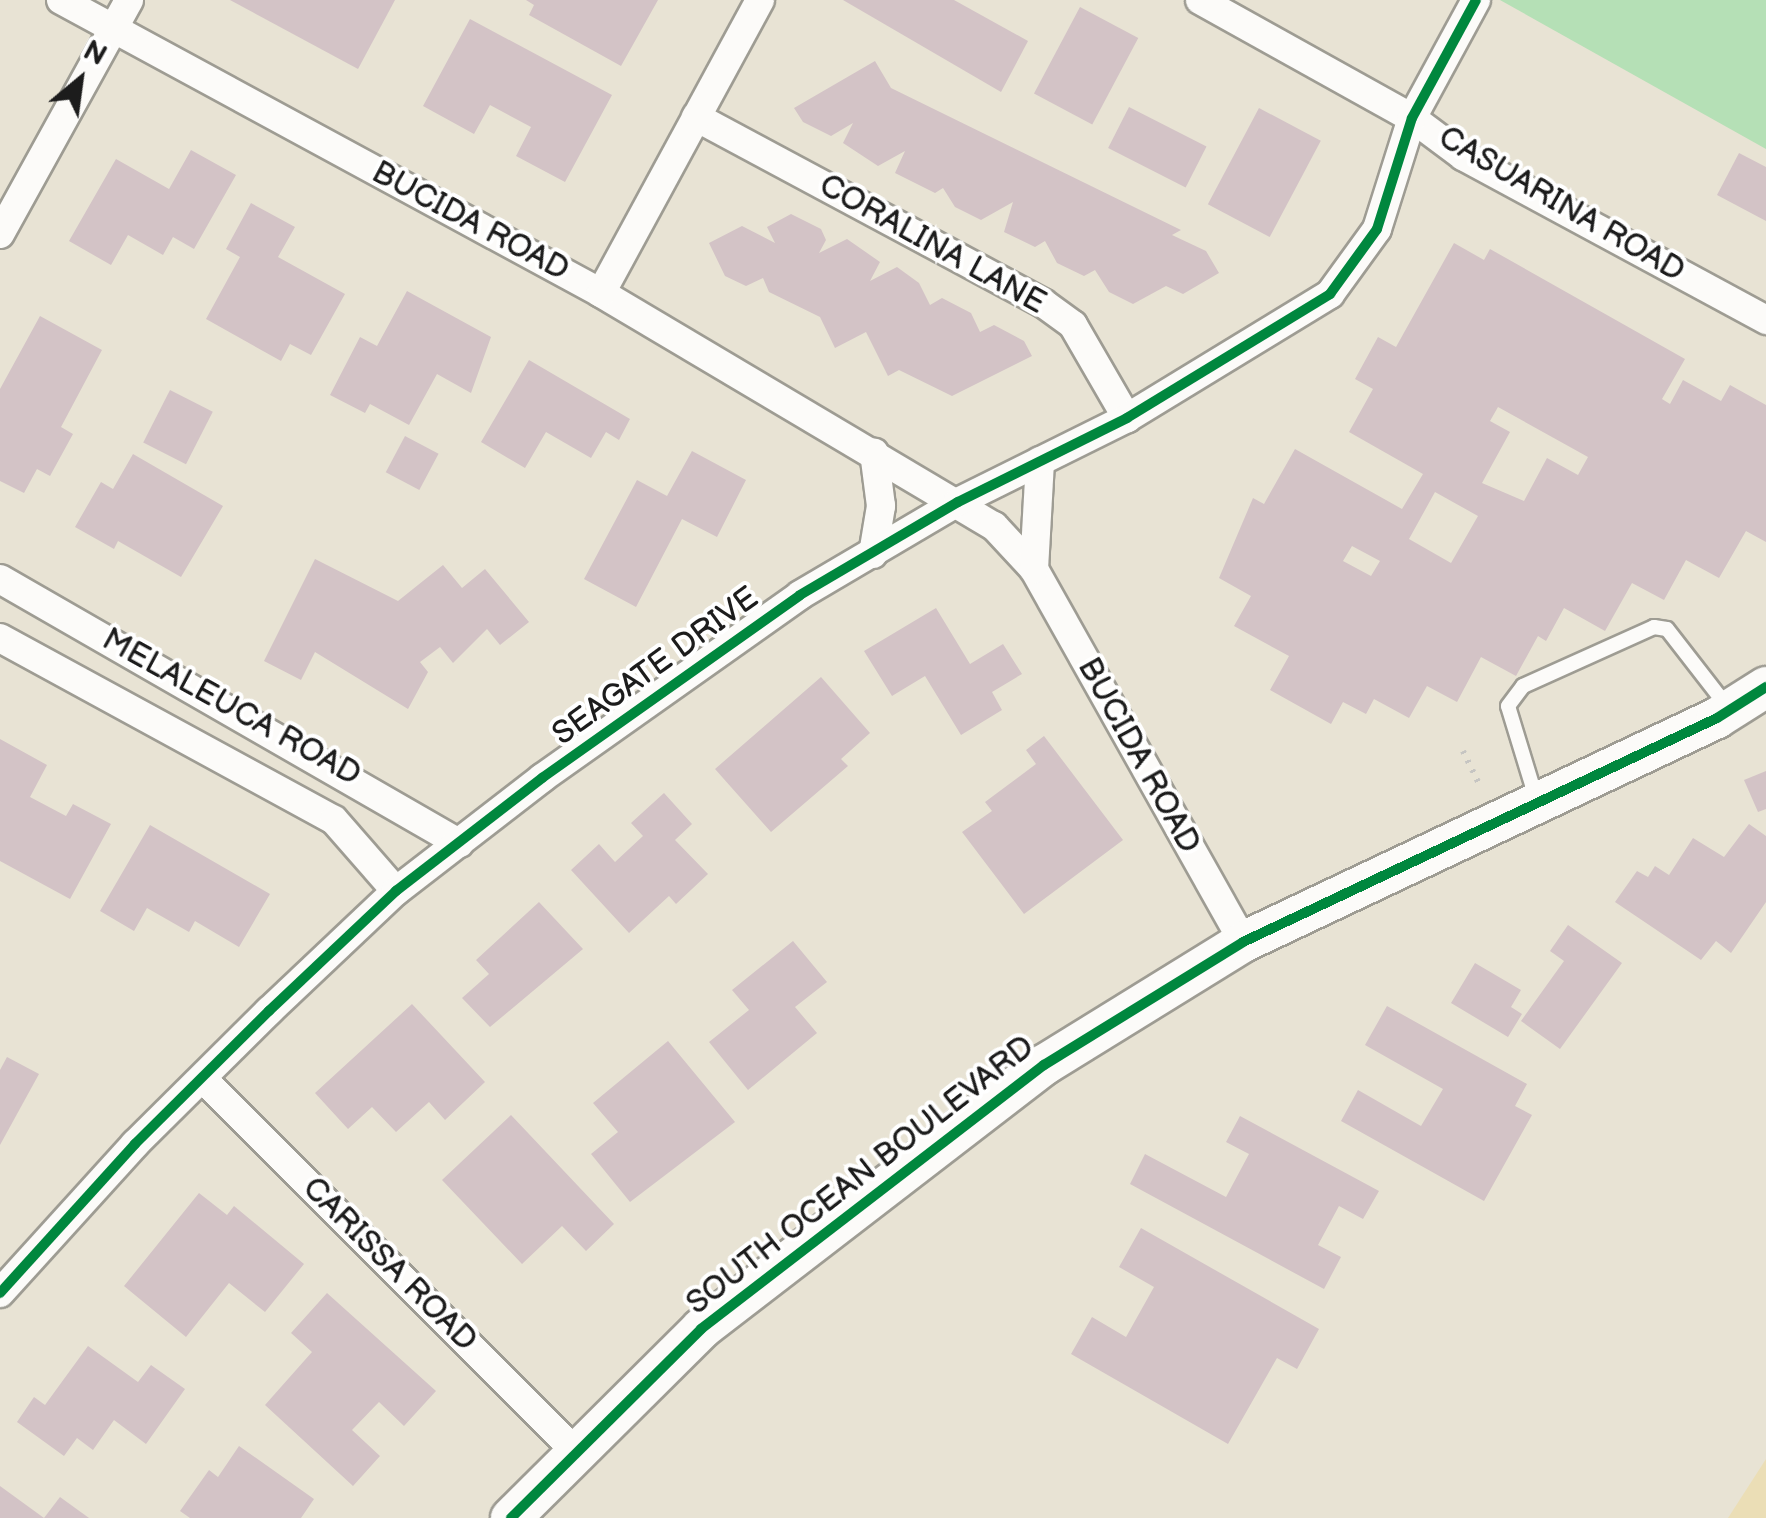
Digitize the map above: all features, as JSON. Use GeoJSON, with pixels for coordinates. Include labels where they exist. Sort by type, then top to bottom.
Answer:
{"type":"FeatureCollection","features":[{"type":"Feature","properties":{"kind":"main road","name":"SOUTH OCEAN BOULEVARD"},"geometry":{"type":"LineString","coordinates":[[510,1518],[701,1329],[1044,1065],[1243,942],[1730,710],[1766,687]]}},
{"type":"Feature","properties":{"kind":"street","name":"BUCIDA ROAD"},"geometry":{"type":"LineString","coordinates":[[61,0],[601,293],[994,526],[1034,569],[1243,942]]}},
{"type":"Feature","properties":{"kind":"street"},"geometry":{"type":"LineString","coordinates":[[0,234],[130,0]]}},
{"type":"Feature","properties":{"kind":"street"},"geometry":{"type":"LineString","coordinates":[[601,293],[760,0]]}},
{"type":"Feature","properties":{"kind":"street","name":"CASUARINA ROAD"},"geometry":{"type":"LineString","coordinates":[[1200,0],[1412,118],[1463,156],[1766,320]]}},
{"type":"Feature","properties":{"kind":"street","name":"SEAGATE DRIVE"},"geometry":{"type":"LineString","coordinates":[[0,1293],[10,1263],[396,892],[459,842],[800,595],[958,502],[1127,418],[1330,294],[1377,230],[1412,118],[1476,0]]}},
{"type":"Feature","properties":{"kind":"street","name":"CORALINA LANE"},"geometry":{"type":"LineString","coordinates":[[696,117],[1043,303],[1073,325],[1127,418]]}},
{"type":"Feature","properties":{"kind":"street"},"geometry":{"type":"LineString","coordinates":[[873,554],[881,506],[874,452]]}},
{"type":"Feature","properties":{"kind":"street"},"geometry":{"type":"LineString","coordinates":[[1034,569],[1040,461]]}},
{"type":"Feature","properties":{"kind":"street","name":"MELALEUCA ROAD"},"geometry":{"type":"LineString","coordinates":[[0,579],[459,842]]}},
{"type":"Feature","properties":{"kind":"street","name":"MELALEUCA ROAD"},"geometry":{"type":"LineString","coordinates":[[0,638],[334,820],[396,892]]}},
{"type":"Feature","properties":{"kind":"street","name":"CARISSA ROAD"},"geometry":{"type":"LineString","coordinates":[[203,1079],[575,1451]]}},
{"type":"Feature","properties":{"kind":"lane"},"geometry":{"type":"LineString","coordinates":[[1537,800],[1508,706],[1523,686],[1654,627],[1667,628],[1730,710]]}},
{"type":"Feature","properties":{"kind":"path"},"geometry":{"type":"LineString","coordinates":[[1463,750],[1480,786]]}},
{"type":"Feature","properties":{"kind":"green space"},"geometry":{"type":"Polygon","coordinates":[[[1500,0],[1766,0],[1766,149],[1500,0]]]}},
{"type":"Feature","properties":{"kind":"sand"},"geometry":{"type":"Polygon","coordinates":[[[1766,1459],[1766,1518],[1728,1518],[1766,1459]]]}},
{"type":"Feature","properties":{"kind":"building"},"geometry":{"type":"Polygon","coordinates":[[[230,0],[395,0],[358,69],[230,0]]]}},
{"type":"Feature","properties":{"kind":"building"},"geometry":{"type":"Polygon","coordinates":[[[526,0],[658,0],[621,66],[529,15],[534,5],[526,0]]]}},
{"type":"Feature","properties":{"kind":"building"},"geometry":{"type":"Polygon","coordinates":[[[843,0],[954,0],[1028,41],[1001,92],[843,0]]]}},
{"type":"Feature","properties":{"kind":"building"},"geometry":{"type":"Polygon","coordinates":[[[1080,7],[1138,38],[1092,125],[1034,94],[1080,7]]]}},
{"type":"Feature","properties":{"kind":"building"},"geometry":{"type":"Polygon","coordinates":[[[470,19],[612,95],[565,182],[516,156],[531,127],[490,105],[474,134],[423,106],[470,19]]]}},
{"type":"Feature","properties":{"kind":"building"},"geometry":{"type":"Polygon","coordinates":[[[875,61],[891,88],[1181,230],[1172,235],[1206,251],[1219,273],[1183,294],[1166,286],[1133,304],[1109,292],[1095,270],[1084,276],[1057,263],[1045,241],[1035,247],[1004,232],[1013,202],[981,220],[955,207],[943,188],[935,193],[895,173],[905,151],[878,166],[843,143],[853,123],[831,136],[803,122],[794,108],[875,61]]]}},
{"type":"Feature","properties":{"kind":"building"},"geometry":{"type":"Polygon","coordinates":[[[1129,107],[1207,146],[1186,187],[1108,148],[1129,107]]]}},
{"type":"Feature","properties":{"kind":"building"},"geometry":{"type":"Polygon","coordinates":[[[1259,108],[1321,141],[1270,237],[1208,204],[1259,108]]]}},
{"type":"Feature","properties":{"kind":"building"},"geometry":{"type":"Polygon","coordinates":[[[191,150],[236,175],[194,249],[173,237],[163,255],[128,235],[111,265],[69,241],[116,159],[169,189],[191,150]]]}},
{"type":"Feature","properties":{"kind":"building"},"geometry":{"type":"Polygon","coordinates":[[[1739,153],[1766,167],[1766,221],[1717,195],[1739,153]]]}},
{"type":"Feature","properties":{"kind":"building"},"geometry":{"type":"Polygon","coordinates":[[[251,203],[295,227],[278,257],[345,294],[311,355],[290,344],[281,361],[206,319],[240,257],[226,249],[251,203]]]}},
{"type":"Feature","properties":{"kind":"building"},"geometry":{"type":"Polygon","coordinates":[[[791,214],[821,229],[826,240],[819,253],[847,239],[880,262],[870,281],[897,267],[919,283],[930,305],[942,298],[971,313],[980,332],[994,325],[1024,341],[1032,356],[952,396],[899,370],[888,376],[866,332],[835,348],[820,317],[769,292],[763,278],[746,286],[725,276],[709,243],[742,226],[775,243],[767,227],[791,214]]]}},
{"type":"Feature","properties":{"kind":"building"},"geometry":{"type":"Polygon","coordinates":[[[1454,243],[1484,260],[1490,249],[1685,359],[1662,399],[1670,404],[1683,380],[1721,401],[1730,385],[1766,405],[1766,542],[1746,531],[1719,578],[1686,560],[1664,600],[1632,583],[1605,631],[1564,608],[1546,641],[1538,636],[1516,676],[1481,657],[1457,702],[1427,686],[1409,718],[1374,699],[1366,714],[1343,702],[1331,724],[1270,690],[1289,656],[1234,626],[1251,596],[1219,578],[1253,498],[1264,504],[1295,449],[1402,509],[1423,474],[1349,432],[1373,389],[1355,379],[1378,337],[1396,347],[1454,243]],[[1498,407],[1490,421],[1510,432],[1482,483],[1524,501],[1547,458],[1578,475],[1588,457],[1498,407]],[[1435,492],[1409,539],[1451,563],[1478,516],[1435,492]],[[1352,546],[1343,561],[1371,576],[1380,561],[1352,546]]]}},
{"type":"Feature","properties":{"kind":"building"},"geometry":{"type":"Polygon","coordinates":[[[407,291],[491,337],[471,393],[437,374],[409,425],[370,404],[365,413],[330,395],[360,337],[377,346],[407,291]]]}},
{"type":"Feature","properties":{"kind":"building"},"geometry":{"type":"Polygon","coordinates":[[[40,316],[102,350],[61,427],[73,434],[50,476],[37,469],[24,493],[0,481],[0,389],[40,316]]]}},
{"type":"Feature","properties":{"kind":"building"},"geometry":{"type":"Polygon","coordinates":[[[529,360],[630,419],[619,440],[606,432],[591,458],[546,432],[525,468],[481,442],[529,360]]]}},
{"type":"Feature","properties":{"kind":"building"},"geometry":{"type":"Polygon","coordinates":[[[170,390],[213,412],[186,464],[143,443],[170,390]]]}},
{"type":"Feature","properties":{"kind":"building"},"geometry":{"type":"Polygon","coordinates":[[[405,436],[439,454],[419,490],[386,472],[405,436]]]}},
{"type":"Feature","properties":{"kind":"building"},"geometry":{"type":"Polygon","coordinates":[[[692,451],[746,480],[717,537],[682,519],[636,607],[584,579],[637,480],[667,496],[692,451]]]}},
{"type":"Feature","properties":{"kind":"building"},"geometry":{"type":"Polygon","coordinates":[[[133,454],[223,506],[181,577],[118,541],[114,549],[75,527],[101,482],[113,489],[133,454]]]}},
{"type":"Feature","properties":{"kind":"building"},"geometry":{"type":"Polygon","coordinates":[[[315,559],[398,601],[443,565],[462,588],[485,569],[529,622],[500,645],[487,629],[453,663],[440,647],[420,662],[428,672],[408,709],[315,652],[301,680],[264,661],[315,559]]]}},
{"type":"Feature","properties":{"kind":"building"},"geometry":{"type":"Polygon","coordinates":[[[936,608],[970,664],[1003,644],[1022,674],[992,692],[1002,710],[961,735],[925,676],[892,696],[864,651],[936,608]]]}},
{"type":"Feature","properties":{"kind":"building"},"geometry":{"type":"Polygon","coordinates":[[[821,677],[870,733],[841,759],[848,766],[771,832],[715,769],[821,677]]]}},
{"type":"Feature","properties":{"kind":"building"},"geometry":{"type":"Polygon","coordinates":[[[1044,736],[1123,840],[1024,914],[962,832],[992,811],[985,802],[1036,764],[1026,750],[1044,736]]]}},
{"type":"Feature","properties":{"kind":"building"},"geometry":{"type":"Polygon","coordinates":[[[0,739],[47,765],[30,797],[66,816],[73,804],[111,824],[70,899],[0,861],[0,739]]]}},
{"type":"Feature","properties":{"kind":"building"},"geometry":{"type":"Polygon","coordinates":[[[1766,771],[1766,809],[1758,812],[1744,780],[1766,771]]]}},
{"type":"Feature","properties":{"kind":"building"},"geometry":{"type":"Polygon","coordinates":[[[664,793],[692,824],[675,840],[708,874],[676,904],[669,896],[629,933],[571,870],[599,844],[615,862],[643,836],[631,823],[664,793]]]}},
{"type":"Feature","properties":{"kind":"building"},"geometry":{"type":"Polygon","coordinates":[[[1749,824],[1766,836],[1766,902],[1731,953],[1716,941],[1701,960],[1615,902],[1637,871],[1648,877],[1655,866],[1669,875],[1693,838],[1724,857],[1749,824]]]}},
{"type":"Feature","properties":{"kind":"building"},"geometry":{"type":"Polygon","coordinates":[[[150,825],[270,894],[239,947],[195,921],[189,932],[147,908],[134,931],[100,911],[150,825]]]}},
{"type":"Feature","properties":{"kind":"building"},"geometry":{"type":"Polygon","coordinates":[[[539,902],[583,949],[490,1027],[462,998],[489,974],[476,960],[539,902]]]}},
{"type":"Feature","properties":{"kind":"building"},"geometry":{"type":"Polygon","coordinates":[[[1568,925],[1622,963],[1560,1049],[1521,1021],[1564,961],[1550,951],[1568,925]]]}},
{"type":"Feature","properties":{"kind":"building"},"geometry":{"type":"Polygon","coordinates":[[[793,941],[827,982],[795,1007],[817,1033],[748,1090],[709,1042],[749,1010],[732,990],[793,941]]]}},
{"type":"Feature","properties":{"kind":"building"},"geometry":{"type":"Polygon","coordinates":[[[1475,963],[1521,990],[1511,1007],[1522,1014],[1508,1037],[1451,1003],[1475,963]]]}},
{"type":"Feature","properties":{"kind":"building"},"geometry":{"type":"Polygon","coordinates":[[[412,1004],[485,1082],[445,1120],[429,1102],[396,1132],[372,1107],[348,1129],[315,1093],[412,1004]]]}},
{"type":"Feature","properties":{"kind":"building"},"geometry":{"type":"Polygon","coordinates":[[[1387,1006],[1527,1084],[1515,1106],[1532,1115],[1484,1201],[1341,1121],[1358,1090],[1421,1126],[1443,1089],[1365,1045],[1387,1006]]]}},
{"type":"Feature","properties":{"kind":"building"},"geometry":{"type":"Polygon","coordinates":[[[668,1041],[735,1122],[630,1202],[591,1154],[618,1132],[593,1103],[668,1041]]]}},
{"type":"Feature","properties":{"kind":"building"},"geometry":{"type":"Polygon","coordinates":[[[7,1057],[39,1074],[0,1145],[0,1070],[7,1057]]]}},
{"type":"Feature","properties":{"kind":"building"},"geometry":{"type":"Polygon","coordinates":[[[511,1115],[614,1224],[586,1251],[562,1226],[522,1264],[442,1180],[511,1115]]]}},
{"type":"Feature","properties":{"kind":"building"},"geometry":{"type":"Polygon","coordinates":[[[1240,1116],[1379,1191],[1363,1219],[1339,1206],[1318,1245],[1341,1257],[1324,1289],[1130,1184],[1145,1154],[1226,1197],[1249,1154],[1226,1142],[1240,1116]]]}},
{"type":"Feature","properties":{"kind":"building"},"geometry":{"type":"Polygon","coordinates":[[[199,1193],[227,1215],[234,1206],[304,1264],[265,1312],[229,1283],[186,1337],[124,1286],[199,1193]]]}},
{"type":"Feature","properties":{"kind":"building"},"geometry":{"type":"Polygon","coordinates":[[[1141,1228],[1319,1329],[1297,1369],[1277,1358],[1228,1444],[1071,1354],[1092,1317],[1126,1337],[1154,1287],[1119,1267],[1141,1228]]]}},
{"type":"Feature","properties":{"kind":"building"},"geometry":{"type":"Polygon","coordinates":[[[327,1293],[436,1391],[404,1426],[379,1402],[352,1430],[380,1456],[353,1486],[265,1405],[312,1352],[291,1333],[327,1293]]]}},
{"type":"Feature","properties":{"kind":"building"},"geometry":{"type":"Polygon","coordinates":[[[88,1346],[138,1382],[151,1365],[185,1389],[146,1444],[114,1420],[93,1450],[77,1438],[64,1456],[17,1422],[34,1397],[45,1405],[88,1346]]]}},
{"type":"Feature","properties":{"kind":"building"},"geometry":{"type":"Polygon","coordinates":[[[239,1446],[314,1499],[301,1518],[190,1518],[180,1511],[209,1470],[218,1477],[239,1446]]]}},
{"type":"Feature","properties":{"kind":"building"},"geometry":{"type":"Polygon","coordinates":[[[0,1486],[44,1518],[0,1518],[0,1486]]]}},
{"type":"Feature","properties":{"kind":"building"},"geometry":{"type":"Polygon","coordinates":[[[60,1497],[89,1518],[44,1518],[60,1497]]]}},
{"type":"Feature","properties":{"kind":"cycle path"},"geometry":{"type":"LineString","coordinates":[[0,1293],[135,1144],[269,1011],[396,891],[542,778],[800,595],[958,502],[1127,418],[1330,294],[1377,229],[1412,118],[1476,0]]}},
{"type":"Feature","properties":{"kind":"cycle path"},"geometry":{"type":"LineString","coordinates":[[511,1518],[701,1329],[1044,1065],[1243,942],[1717,718],[1766,687]]}}]}
